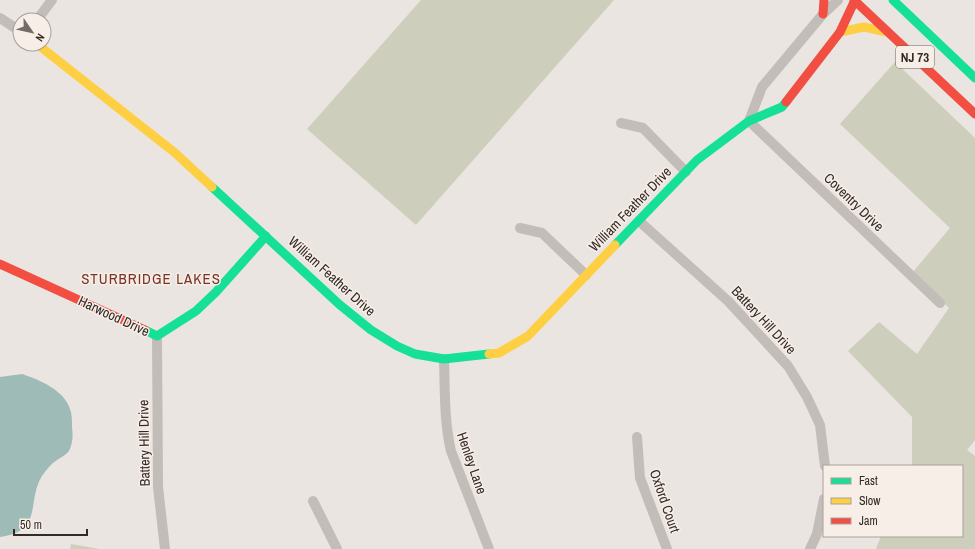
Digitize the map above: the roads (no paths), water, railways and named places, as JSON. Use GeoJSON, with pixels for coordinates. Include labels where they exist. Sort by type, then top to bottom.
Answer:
{"type":"FeatureCollection","features":[{"type":"Feature","properties":{"kind":"main road"},"geometry":{"type":"LineString","coordinates":[[823,14],[824,0]]}},
{"type":"Feature","properties":{"kind":"main road","name":"NJ 73"},"geometry":{"type":"LineString","coordinates":[[854,0],[975,114]]}},
{"type":"Feature","properties":{"kind":"main road","name":"William Feather Drive"},"geometry":{"type":"LineString","coordinates":[[47,52],[174,152],[340,305],[371,330],[397,346],[415,354],[444,359],[499,353],[528,336],[697,160],[750,121],[782,107],[840,32],[854,0]]}},
{"type":"Feature","properties":{"kind":"main road","name":"NJ 73"},"geometry":{"type":"LineString","coordinates":[[894,0],[975,78]]}},
{"type":"Feature","properties":{"kind":"main road"},"geometry":{"type":"LineString","coordinates":[[840,32],[864,26],[888,32]]}},
{"type":"Feature","properties":{"kind":"main road","name":"Harwood Drive"},"geometry":{"type":"LineString","coordinates":[[0,264],[157,336],[196,311],[216,292],[266,236]]}},
{"type":"Feature","properties":{"kind":"street"},"geometry":{"type":"LineString","coordinates":[[42,12],[52,0]]}},
{"type":"Feature","properties":{"kind":"street"},"geometry":{"type":"LineString","coordinates":[[750,121],[762,87],[823,14],[838,0]]}},
{"type":"Feature","properties":{"kind":"street"},"geometry":{"type":"LineString","coordinates":[[0,18],[12,26]]}},
{"type":"Feature","properties":{"kind":"street","name":"Coventry Drive"},"geometry":{"type":"LineString","coordinates":[[750,121],[940,303]]}},
{"type":"Feature","properties":{"kind":"street"},"geometry":{"type":"LineString","coordinates":[[621,123],[643,128],[686,172]]}},
{"type":"Feature","properties":{"kind":"street","name":"Battery Hill Drive"},"geometry":{"type":"LineString","coordinates":[[639,221],[728,302],[788,366],[807,397],[820,425],[825,465]]}},
{"type":"Feature","properties":{"kind":"street"},"geometry":{"type":"LineString","coordinates":[[520,228],[542,233],[586,275]]}},
{"type":"Feature","properties":{"kind":"street","name":"Battery Hill Drive"},"geometry":{"type":"LineString","coordinates":[[157,336],[158,487],[165,549]]}},
{"type":"Feature","properties":{"kind":"street","name":"Henley Lane"},"geometry":{"type":"LineString","coordinates":[[444,359],[445,411],[447,434],[451,451],[489,549]]}},
{"type":"Feature","properties":{"kind":"street","name":"Oxford Court"},"geometry":{"type":"LineString","coordinates":[[637,437],[640,478],[667,549]]}},
{"type":"Feature","properties":{"kind":"street"},"geometry":{"type":"LineString","coordinates":[[313,501],[337,549]]}},
{"type":"Feature","properties":{"kind":"street"},"geometry":{"type":"LineString","coordinates":[[810,549],[816,534],[823,503]]}},
{"type":"Feature","properties":{"kind":"water"},"geometry":{"type":"Polygon","coordinates":[[[22,374],[36,379],[57,391],[67,402],[72,415],[72,442],[69,451],[53,463],[42,476],[37,486],[32,514],[23,529],[14,534],[0,537],[0,377],[22,374]]]}},
{"type":"Feature","properties":{"kind":"district","name":"STURBRIDGE LAKES"},"geometry":{"type":"Point","coordinates":[151,278]}}]}
